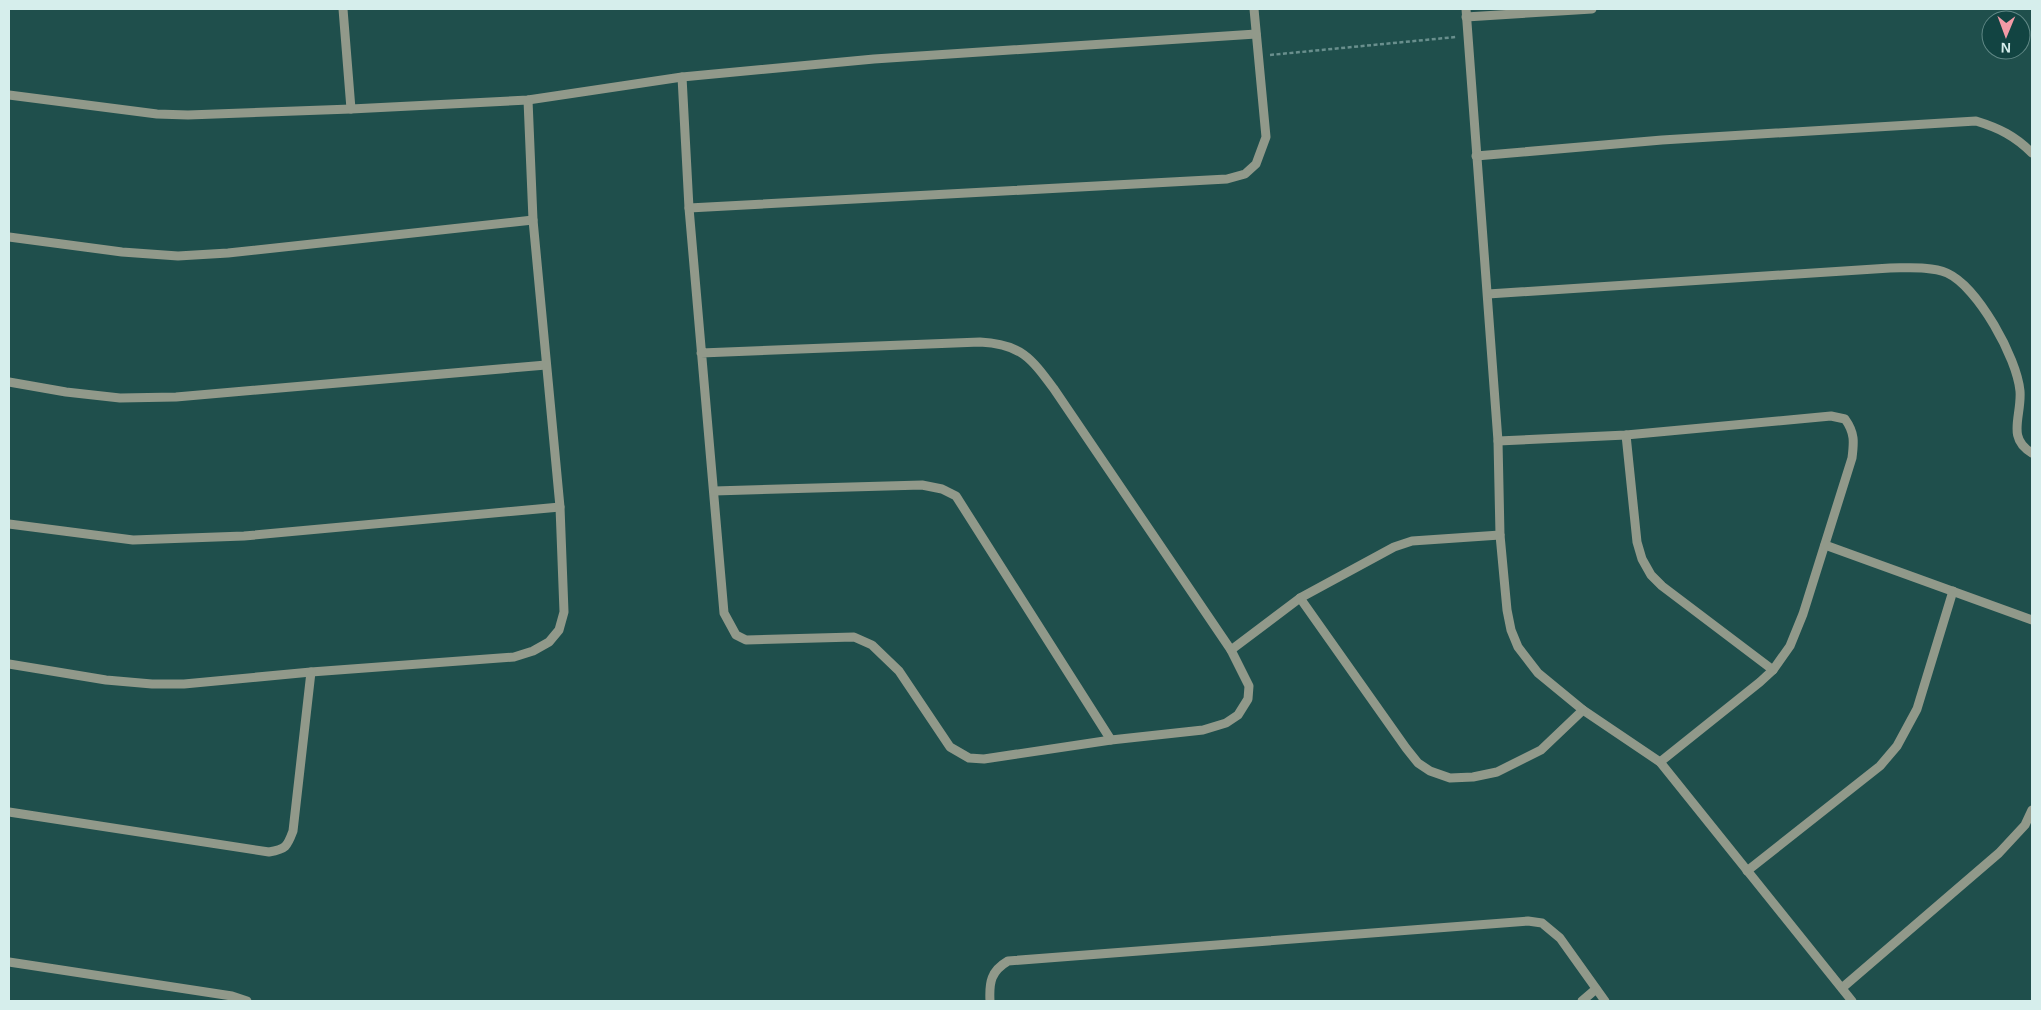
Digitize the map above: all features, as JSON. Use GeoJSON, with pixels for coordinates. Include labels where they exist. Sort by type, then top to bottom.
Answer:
{"type":"FeatureCollection","features":[{"type":"Feature","properties":{"kind":"street"},"geometry":{"type":"LineString","coordinates":[[342,9],[351,110]]}},
{"type":"Feature","properties":{"kind":"street"},"geometry":{"type":"LineString","coordinates":[[689,208],[1227,179],[1245,174],[1256,164],[1266,137],[1260,56],[1254,9]]}},
{"type":"Feature","properties":{"kind":"street"},"geometry":{"type":"LineString","coordinates":[[1592,9],[1466,13],[1498,441],[1500,535],[1507,610],[1511,630],[1518,647],[1538,673],[1583,710],[1660,762],[1852,1001]]}},
{"type":"Feature","properties":{"kind":"street"},"geometry":{"type":"LineString","coordinates":[[9,95],[157,114],[188,115],[351,110],[528,100],[682,77],[874,59],[1256,34]]}},
{"type":"Feature","properties":{"kind":"street"},"geometry":{"type":"LineString","coordinates":[[682,77],[689,208],[701,353],[714,491],[724,613],[736,636],[746,640],[854,637],[872,645],[899,671],[950,747],[969,758],[984,759],[1111,740],[1202,730],[1226,723],[1238,715],[1248,699],[1249,686],[1231,650],[1038,368],[1024,354],[1011,346],[998,342],[701,353]]}},
{"type":"Feature","properties":{"kind":"street"},"geometry":{"type":"LineString","coordinates":[[9,664],[106,680],[152,684],[184,684],[311,672],[514,657],[549,642],[559,630],[564,612],[560,507],[533,220],[528,100]]}},
{"type":"Feature","properties":{"kind":"street"},"geometry":{"type":"LineString","coordinates":[[1476,156],[1662,140],[1976,121],[1997,127],[2019,140],[2032,153]]}},
{"type":"Feature","properties":{"kind":"street"},"geometry":{"type":"LineString","coordinates":[[9,237],[122,252],[178,256],[228,253],[533,220]]}},
{"type":"Feature","properties":{"kind":"street"},"geometry":{"type":"LineString","coordinates":[[1488,294],[1890,268],[1926,269],[1946,273],[1961,282],[1987,314],[2007,349],[2018,377],[2020,392],[2018,441],[2023,448],[2032,453]]}},
{"type":"Feature","properties":{"kind":"street"},"geometry":{"type":"LineString","coordinates":[[9,382],[66,392],[120,398],[176,397],[546,365]]}},
{"type":"Feature","properties":{"kind":"street"},"geometry":{"type":"LineString","coordinates":[[1498,441],[1626,435],[1831,416],[1845,419],[1852,428],[1854,444],[1852,458],[1803,614],[1790,646],[1773,670],[1660,762]]}},
{"type":"Feature","properties":{"kind":"street"},"geometry":{"type":"LineString","coordinates":[[1626,435],[1636,542],[1651,576],[1671,594],[1773,670]]}},
{"type":"Feature","properties":{"kind":"street"},"geometry":{"type":"LineString","coordinates":[[714,491],[922,486],[942,489],[956,496],[1111,740]]}},
{"type":"Feature","properties":{"kind":"street"},"geometry":{"type":"LineString","coordinates":[[9,524],[134,540],[244,536],[560,507]]}},
{"type":"Feature","properties":{"kind":"street"},"geometry":{"type":"LineString","coordinates":[[1231,650],[1300,598],[1394,547],[1412,541],[1500,535]]}},
{"type":"Feature","properties":{"kind":"street"},"geometry":{"type":"LineString","coordinates":[[1825,545],[2032,620]]}},
{"type":"Feature","properties":{"kind":"street"},"geometry":{"type":"LineString","coordinates":[[1747,871],[1880,766],[1897,746],[1918,709],[1953,591]]}},
{"type":"Feature","properties":{"kind":"street"},"geometry":{"type":"LineString","coordinates":[[1300,598],[1406,748],[1418,763],[1430,771],[1450,778],[1473,777],[1497,772],[1541,750],[1583,710]]}},
{"type":"Feature","properties":{"kind":"street"},"geometry":{"type":"LineString","coordinates":[[9,812],[269,852],[283,849],[289,843],[293,831],[311,672]]}},
{"type":"Feature","properties":{"kind":"street"},"geometry":{"type":"LineString","coordinates":[[1842,988],[1999,853],[2020,831],[2032,810]]}},
{"type":"Feature","properties":{"kind":"street"},"geometry":{"type":"LineString","coordinates":[[990,1001],[992,975],[999,966],[1008,961],[1528,921],[1542,923],[1556,934],[1605,1001]]}},
{"type":"Feature","properties":{"kind":"street"},"geometry":{"type":"LineString","coordinates":[[9,962],[232,996],[247,1001]]}},
{"type":"Feature","properties":{"kind":"street"},"geometry":{"type":"LineString","coordinates":[[1582,1001],[1596,989]]}},
{"type":"Feature","properties":{"kind":"path"},"geometry":{"type":"LineString","coordinates":[[1260,56],[1467,35]]}}]}
